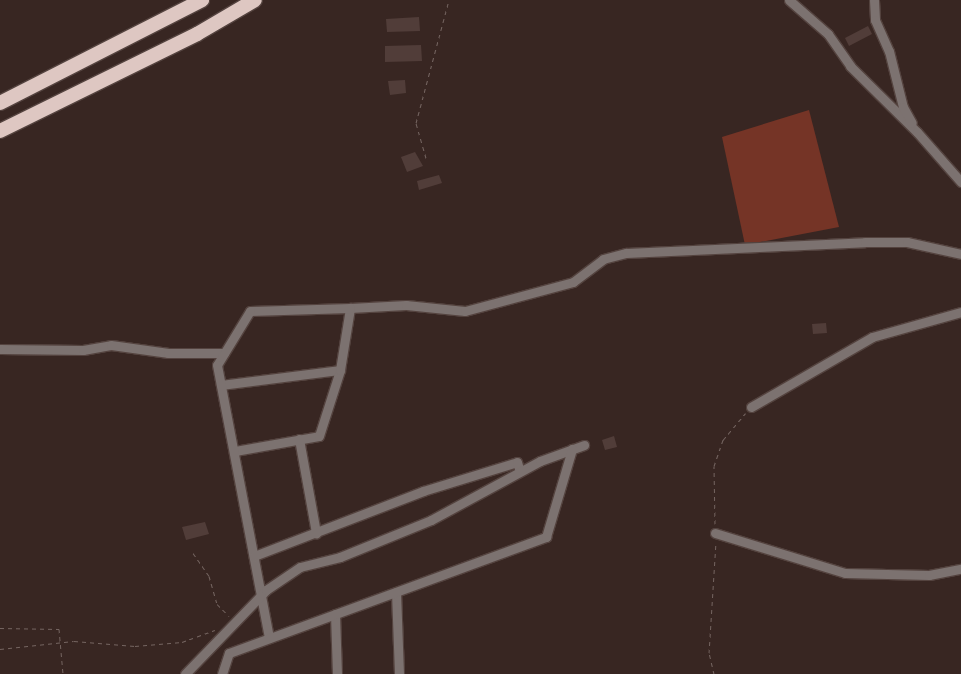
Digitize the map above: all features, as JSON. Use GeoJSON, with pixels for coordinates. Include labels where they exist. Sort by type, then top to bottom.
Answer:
{"type":"FeatureCollection","features":[{"type":"Feature","properties":{"kind":"highway"},"geometry":{"type":"LineString","coordinates":[[0,103],[202,0]]}},
{"type":"Feature","properties":{"kind":"highway"},"geometry":{"type":"LineString","coordinates":[[0,131],[197,34],[256,0]]}},
{"type":"Feature","properties":{"kind":"street"},"geometry":{"type":"LineString","coordinates":[[788,0],[828,34],[850,66],[918,132],[961,182]]}},
{"type":"Feature","properties":{"kind":"street"},"geometry":{"type":"LineString","coordinates":[[874,0],[875,20],[888,51],[903,108],[918,132]]}},
{"type":"Feature","properties":{"kind":"street"},"geometry":{"type":"LineString","coordinates":[[270,638],[235,451],[216,365],[250,311],[406,305],[465,312],[573,282],[604,259],[626,254],[865,242],[906,242],[961,254]]}},
{"type":"Feature","properties":{"kind":"street"},"geometry":{"type":"LineString","coordinates":[[235,451],[319,436],[340,370],[350,308]]}},
{"type":"Feature","properties":{"kind":"street"},"geometry":{"type":"LineString","coordinates":[[750,407],[872,337],[961,312]]}},
{"type":"Feature","properties":{"kind":"street"},"geometry":{"type":"LineString","coordinates":[[0,349],[83,350],[111,345],[168,353],[224,353]]}},
{"type":"Feature","properties":{"kind":"street"},"geometry":{"type":"LineString","coordinates":[[221,385],[340,370]]}},
{"type":"Feature","properties":{"kind":"street"},"geometry":{"type":"LineString","coordinates":[[298,439],[316,533]]}},
{"type":"Feature","properties":{"kind":"street"},"geometry":{"type":"LineString","coordinates":[[185,674],[262,594],[300,568],[340,557],[431,520],[520,472],[584,445]]}},
{"type":"Feature","properties":{"kind":"street"},"geometry":{"type":"LineString","coordinates":[[222,674],[229,653],[546,537],[572,449]]}},
{"type":"Feature","properties":{"kind":"street"},"geometry":{"type":"LineString","coordinates":[[254,556],[497,468],[517,462],[520,472]]}},
{"type":"Feature","properties":{"kind":"street"},"geometry":{"type":"LineString","coordinates":[[715,533],[845,573],[921,576],[961,569]]}},
{"type":"Feature","properties":{"kind":"street"},"geometry":{"type":"LineString","coordinates":[[396,592],[399,674]]}},
{"type":"Feature","properties":{"kind":"street"},"geometry":{"type":"LineString","coordinates":[[335,614],[337,674]]}},
{"type":"Feature","properties":{"kind":"path"},"geometry":{"type":"LineString","coordinates":[[426,158],[416,124],[449,0]]}},
{"type":"Feature","properties":{"kind":"path"},"geometry":{"type":"LineString","coordinates":[[194,553],[209,576],[216,604],[234,624]]}},
{"type":"Feature","properties":{"kind":"path"},"geometry":{"type":"LineString","coordinates":[[0,628],[56,628],[62,642],[63,674]]}},
{"type":"Feature","properties":{"kind":"path"},"geometry":{"type":"LineString","coordinates":[[0,649],[62,642],[163,644],[216,629]]}},
{"type":"Feature","properties":{"kind":"shaded area"},"geometry":{"type":"Polygon","coordinates":[[[809,110],[839,227],[745,245],[722,137],[809,110]]]}},
{"type":"Feature","properties":{"kind":"building"},"geometry":{"type":"Polygon","coordinates":[[[419,17],[420,31],[387,32],[386,19],[419,17]]]}},
{"type":"Feature","properties":{"kind":"building"},"geometry":{"type":"Polygon","coordinates":[[[868,26],[872,34],[849,46],[845,38],[868,26]]]}},
{"type":"Feature","properties":{"kind":"building"},"geometry":{"type":"Polygon","coordinates":[[[421,45],[422,61],[385,62],[385,46],[421,45]]]}},
{"type":"Feature","properties":{"kind":"building"},"geometry":{"type":"Polygon","coordinates":[[[405,80],[406,93],[390,95],[388,81],[405,80]]]}},
{"type":"Feature","properties":{"kind":"building"},"geometry":{"type":"Polygon","coordinates":[[[415,152],[423,166],[407,172],[401,157],[415,152]]]}},
{"type":"Feature","properties":{"kind":"building"},"geometry":{"type":"Polygon","coordinates":[[[439,175],[442,183],[419,190],[417,181],[439,175]]]}},
{"type":"Feature","properties":{"kind":"building"},"geometry":{"type":"Polygon","coordinates":[[[826,323],[827,333],[813,334],[812,324],[826,323]]]}},
{"type":"Feature","properties":{"kind":"building"},"geometry":{"type":"Polygon","coordinates":[[[614,436],[617,447],[605,450],[602,440],[614,436]]]}},
{"type":"Feature","properties":{"kind":"building"},"geometry":{"type":"Polygon","coordinates":[[[205,522],[209,534],[186,540],[182,527],[205,522]]]}}]}
